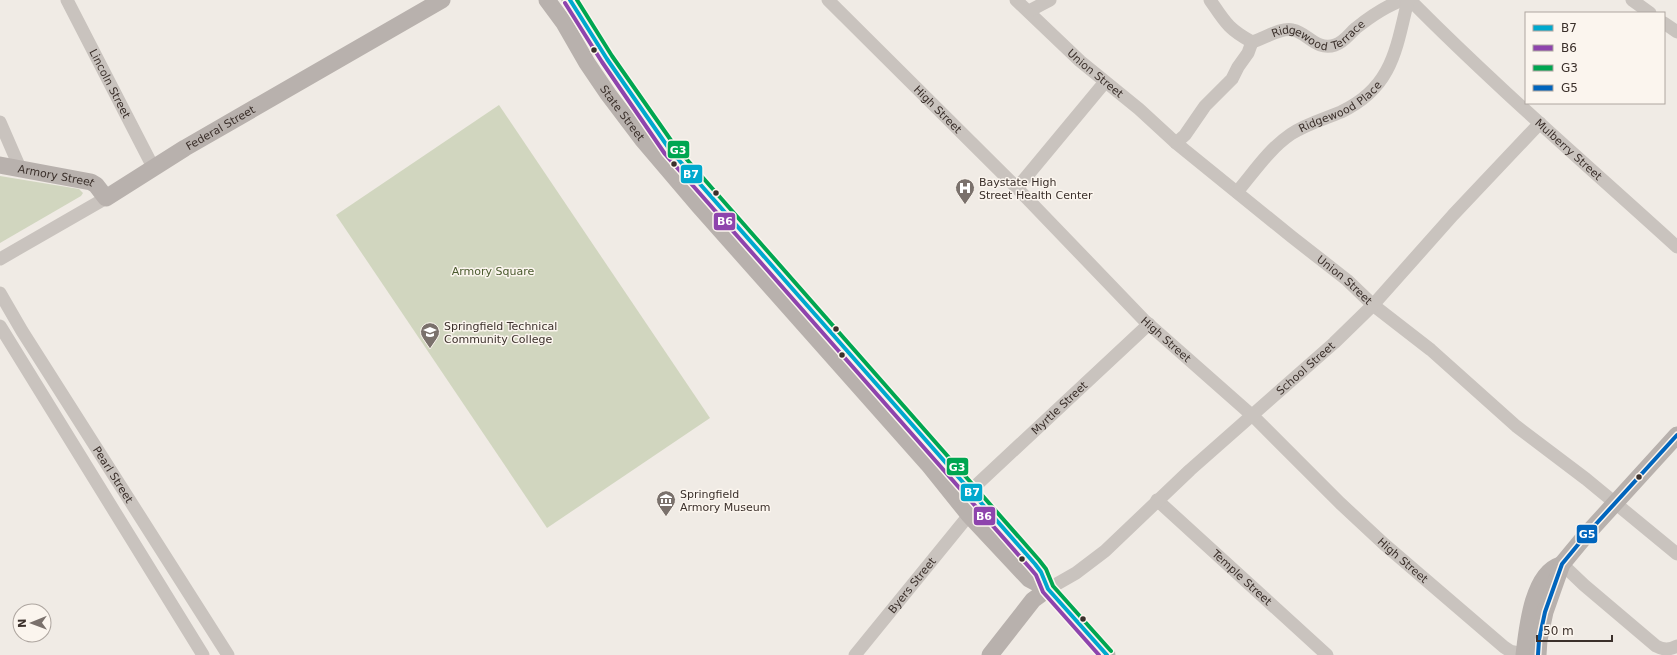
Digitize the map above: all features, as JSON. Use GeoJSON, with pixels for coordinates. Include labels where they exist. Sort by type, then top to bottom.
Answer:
{"type":"FeatureCollection","features":[{"type":"Feature","properties":{"kind":"main road","name":"Federal Street"},"geometry":{"type":"LineString","coordinates":[[106,198],[153,167],[335,60],[442,0]]}},
{"type":"Feature","properties":{"kind":"main road","name":"State Street"},"geometry":{"type":"LineString","coordinates":[[547,0],[564,23],[587,63],[608,94],[642,139],[699,206],[928,464],[969,515],[1028,578],[1048,589],[1107,655]]}},
{"type":"Feature","properties":{"kind":"main road","name":"State Street"},"geometry":{"type":"LineString","coordinates":[[570,0],[600,48],[670,150],[1035,564],[1041,572],[1048,589]]}},
{"type":"Feature","properties":{"kind":"main road"},"geometry":{"type":"LineString","coordinates":[[608,94],[624,83]]}},
{"type":"Feature","properties":{"kind":"main road","name":"Armory Street"},"geometry":{"type":"LineString","coordinates":[[0,165],[95,184],[106,198]]}},
{"type":"Feature","properties":{"kind":"main road"},"geometry":{"type":"LineString","coordinates":[[1529,655],[1531,613],[1538,590],[1547,573],[1553,567],[1562,564],[1586,535],[1616,504],[1647,467],[1677,435]]}},
{"type":"Feature","properties":{"kind":"main road"},"geometry":{"type":"LineString","coordinates":[[990,655],[1033,600],[1048,589]]}},
{"type":"Feature","properties":{"kind":"street","name":"Lincoln Street"},"geometry":{"type":"LineString","coordinates":[[67,0],[153,167]]}},
{"type":"Feature","properties":{"kind":"street","name":"High Street"},"geometry":{"type":"LineString","coordinates":[[828,0],[1017,188],[1149,324],[1252,415],[1340,503],[1504,647],[1510,651],[1529,655]]}},
{"type":"Feature","properties":{"kind":"street","name":"Union Street"},"geometry":{"type":"LineString","coordinates":[[1016,0],[1105,82],[1139,109],[1176,143],[1347,280],[1373,305],[1431,350],[1516,426],[1677,554]]}},
{"type":"Feature","properties":{"kind":"street"},"geometry":{"type":"LineString","coordinates":[[1029,11],[1050,0]]}},
{"type":"Feature","properties":{"kind":"street","name":"Ridgewood Terrace"},"geometry":{"type":"LineString","coordinates":[[1210,0],[1229,27],[1237,34],[1252,42],[1282,31],[1292,30],[1321,45],[1334,45],[1344,40],[1355,29],[1387,5],[1403,0]]}},
{"type":"Feature","properties":{"kind":"street","name":"Mulberry Street"},"geometry":{"type":"LineString","coordinates":[[1409,0],[1540,124],[1677,247]]}},
{"type":"Feature","properties":{"kind":"street","name":"Ridgewood Place"},"geometry":{"type":"LineString","coordinates":[[1237,192],[1266,156],[1286,137],[1299,129],[1354,105],[1372,91],[1386,72],[1393,59],[1409,0]]}},
{"type":"Feature","properties":{"kind":"street"},"geometry":{"type":"LineString","coordinates":[[1632,0],[1649,12]]}},
{"type":"Feature","properties":{"kind":"street"},"geometry":{"type":"LineString","coordinates":[[1665,24],[1677,32]]}},
{"type":"Feature","properties":{"kind":"street","name":"Ridgewood Terrace"},"geometry":{"type":"LineString","coordinates":[[1176,143],[1188,130],[1205,106],[1232,79],[1248,53],[1252,42]]}},
{"type":"Feature","properties":{"kind":"street"},"geometry":{"type":"LineString","coordinates":[[1017,188],[1105,82]]}},
{"type":"Feature","properties":{"kind":"street"},"geometry":{"type":"LineString","coordinates":[[0,122],[20,168]]}},
{"type":"Feature","properties":{"kind":"street","name":"School Street"},"geometry":{"type":"LineString","coordinates":[[1048,589],[1076,573],[1105,551],[1157,500],[1334,343],[1373,305],[1458,210],[1540,124]]}},
{"type":"Feature","properties":{"kind":"street","name":"Federal Street"},"geometry":{"type":"LineString","coordinates":[[0,259],[106,198]]}},
{"type":"Feature","properties":{"kind":"street","name":"Pearl Street"},"geometry":{"type":"LineString","coordinates":[[0,293],[26,337],[228,655]]}},
{"type":"Feature","properties":{"kind":"street","name":"Myrtle Street"},"geometry":{"type":"LineString","coordinates":[[970,490],[1149,324]]}},
{"type":"Feature","properties":{"kind":"street","name":"Pearl Street"},"geometry":{"type":"LineString","coordinates":[[0,326],[203,655]]}},
{"type":"Feature","properties":{"kind":"street","name":"Temple Street"},"geometry":{"type":"LineString","coordinates":[[1157,500],[1327,655]]}},
{"type":"Feature","properties":{"kind":"street","name":"Byers Street"},"geometry":{"type":"LineString","coordinates":[[855,655],[969,515]]}},
{"type":"Feature","properties":{"kind":"street"},"geometry":{"type":"LineString","coordinates":[[1562,564],[1584,585],[1656,646],[1662,649],[1670,650],[1677,646]]}},
{"type":"Feature","properties":{"kind":"green space","name":"Armory Square"},"geometry":{"type":"Polygon","coordinates":[[[499,105],[710,418],[547,528],[336,215],[499,105]]]}},
{"type":"Feature","properties":{"kind":"green space"},"geometry":{"type":"Polygon","coordinates":[[[0,176],[79,189],[83,193],[81,196],[0,243],[0,176]]]}},
{"type":"Feature","properties":{"kind":"transit line","name":"B7"},"geometry":{"type":"LineString","coordinates":[[570,0],[607,59],[670,150],[1035,564],[1041,572],[1048,589],[1107,655]]}},
{"type":"Feature","properties":{"kind":"transit line","name":"G3"},"geometry":{"type":"LineString","coordinates":[[577,0],[612,56],[675,146],[1039,560],[1046,569],[1053,586],[1111,651]]}},
{"type":"Feature","properties":{"kind":"transit line","name":"B6"},"geometry":{"type":"LineString","coordinates":[[565,3],[602,62],[665,154],[1030,568],[1036,575],[1043,592],[1099,655]]}},
{"type":"Feature","properties":{"kind":"transit line","name":"G5"},"geometry":{"type":"LineString","coordinates":[[1538,655],[1539,640],[1545,612],[1562,564],[1586,535],[1677,435]]}},
{"type":"Feature","properties":{"kind":"place","name":"Baystate High Street Health Center"},"geometry":{"type":"Point","coordinates":[965,205]}},
{"type":"Feature","properties":{"kind":"place","name":"Springfield Technical Community College"},"geometry":{"type":"Point","coordinates":[430,349]}},
{"type":"Feature","properties":{"kind":"place","name":"Springfield Armory Museum"},"geometry":{"type":"Point","coordinates":[666,517]}}]}
